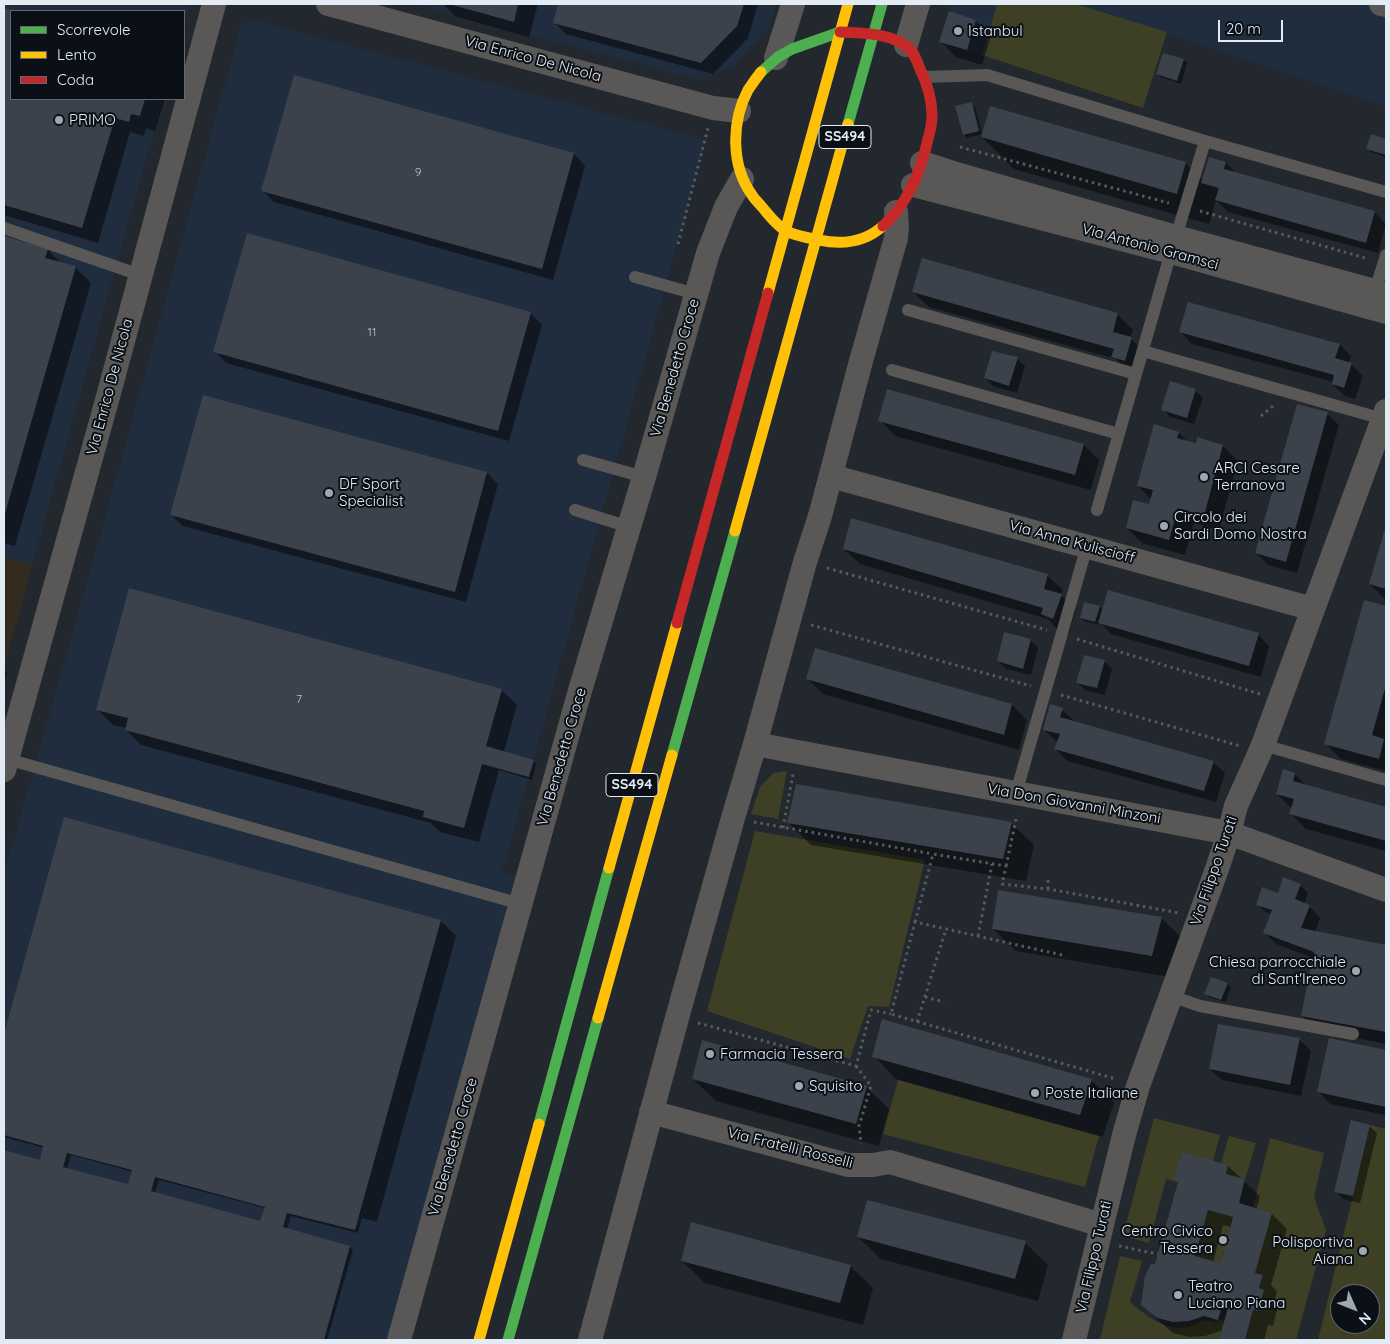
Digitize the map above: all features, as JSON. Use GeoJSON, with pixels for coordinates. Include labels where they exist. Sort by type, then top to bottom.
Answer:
{"type":"FeatureCollection","features":[{"type":"Feature","properties":{"kind":"main road","name":"SS494"},"geometry":{"type":"LineString","coordinates":[[478,1340],[848,4]]}},
{"type":"Feature","properties":{"kind":"main road","name":"SS494"},"geometry":{"type":"LineString","coordinates":[[508,1340],[882,4]]}},
{"type":"Feature","properties":{"kind":"main road"},"geometry":{"type":"LineString","coordinates":[[840,32],[885,36],[906,45],[916,58],[925,77],[932,117],[918,174],[896,212],[879,229],[866,237],[854,241],[816,241],[786,230],[757,205],[742,179],[736,159],[735,141],[739,111],[751,85],[763,70],[776,58],[790,50],[840,32]]}},
{"type":"Feature","properties":{"kind":"street","name":"Via Enrico De Nicola"},"geometry":{"type":"LineString","coordinates":[[5,764],[214,4]]}},
{"type":"Feature","properties":{"kind":"street","name":"Via Enrico De Nicola"},"geometry":{"type":"LineString","coordinates":[[328,4],[713,108],[739,111]]}},
{"type":"Feature","properties":{"kind":"street"},"geometry":{"type":"LineString","coordinates":[[776,58],[794,4]]}},
{"type":"Feature","properties":{"kind":"street"},"geometry":{"type":"LineString","coordinates":[[906,45],[918,4]]}},
{"type":"Feature","properties":{"kind":"street"},"geometry":{"type":"LineString","coordinates":[[1381,4],[1386,5]]}},
{"type":"Feature","properties":{"kind":"street","name":"Via Antonio Gramsci"},"geometry":{"type":"LineString","coordinates":[[918,174],[953,173],[1386,312]]}},
{"type":"Feature","properties":{"kind":"street","name":"Via Benedetto Croce"},"geometry":{"type":"LineString","coordinates":[[399,1340],[576,704],[644,477],[708,252],[726,207],[742,179]]}},
{"type":"Feature","properties":{"kind":"street"},"geometry":{"type":"LineString","coordinates":[[590,1340],[677,1018],[805,562],[831,476],[896,238],[896,212]]}},
{"type":"Feature","properties":{"kind":"street","name":"Via Antonio Gramsci"},"geometry":{"type":"LineString","coordinates":[[1174,245],[1381,292]]}},
{"type":"Feature","properties":{"kind":"street","name":"Via Filippo Turati"},"geometry":{"type":"LineString","coordinates":[[1074,1340],[1124,1135],[1130,1083],[1171,996],[1229,833],[1236,806],[1280,700],[1385,417]]}},
{"type":"Feature","properties":{"kind":"street","name":"Via Anna Kuliscioff"},"geometry":{"type":"LineString","coordinates":[[831,476],[1313,608]]}},
{"type":"Feature","properties":{"kind":"street","name":"Via Don Giovanni Minzoni"},"geometry":{"type":"LineString","coordinates":[[755,744],[1229,833],[1386,890]]}},
{"type":"Feature","properties":{"kind":"street","name":"Via Fratelli Rosselli"},"geometry":{"type":"LineString","coordinates":[[651,1112],[848,1165],[872,1165],[890,1162],[1100,1233]]}},
{"type":"Feature","properties":{"kind":"lane"},"geometry":{"type":"LineString","coordinates":[[925,77],[987,75],[1205,141],[1386,192]]}},
{"type":"Feature","properties":{"kind":"lane"},"geometry":{"type":"LineString","coordinates":[[1097,510],[1205,141]]}},
{"type":"Feature","properties":{"kind":"lane"},"geometry":{"type":"LineString","coordinates":[[4,228],[140,275]]}},
{"type":"Feature","properties":{"kind":"lane"},"geometry":{"type":"LineString","coordinates":[[1381,292],[1386,255]]}},
{"type":"Feature","properties":{"kind":"lane"},"geometry":{"type":"LineString","coordinates":[[635,277],[696,294]]}},
{"type":"Feature","properties":{"kind":"lane"},"geometry":{"type":"LineString","coordinates":[[908,310],[1136,374]]}},
{"type":"Feature","properties":{"kind":"lane"},"geometry":{"type":"LineString","coordinates":[[1143,351],[1385,417]]}},
{"type":"Feature","properties":{"kind":"lane"},"geometry":{"type":"LineString","coordinates":[[892,370],[1119,434]]}},
{"type":"Feature","properties":{"kind":"lane"},"geometry":{"type":"LineString","coordinates":[[583,460],[644,477]]}},
{"type":"Feature","properties":{"kind":"lane"},"geometry":{"type":"LineString","coordinates":[[575,510],[629,527]]}},
{"type":"Feature","properties":{"kind":"lane"},"geometry":{"type":"LineString","coordinates":[[1016,793],[1087,546]]}},
{"type":"Feature","properties":{"kind":"lane"},"geometry":{"type":"LineString","coordinates":[[1261,748],[1386,780]]}},
{"type":"Feature","properties":{"kind":"lane"},"geometry":{"type":"LineString","coordinates":[[5,764],[521,904]]}},
{"type":"Feature","properties":{"kind":"lane"},"geometry":{"type":"LineString","coordinates":[[1171,996],[1200,1006],[1353,1034]]}},
{"type":"Feature","properties":{"kind":"path"},"geometry":{"type":"LineString","coordinates":[[678,244],[713,108]]}},
{"type":"Feature","properties":{"kind":"path"},"geometry":{"type":"LineString","coordinates":[[805,562],[1062,635],[1280,700]]}},
{"type":"Feature","properties":{"kind":"path"},"geometry":{"type":"LineString","coordinates":[[789,619],[1261,748]]}},
{"type":"Feature","properties":{"kind":"path"},"geometry":{"type":"LineString","coordinates":[[783,828],[791,784]]}},
{"type":"Feature","properties":{"kind":"path"},"geometry":{"type":"LineString","coordinates":[[757,822],[1006,866]]}},
{"type":"Feature","properties":{"kind":"path"},"geometry":{"type":"LineString","coordinates":[[1016,822],[1002,884],[1048,889],[1172,912]]}},
{"type":"Feature","properties":{"kind":"path"},"geometry":{"type":"LineString","coordinates":[[891,1014],[933,854]]}},
{"type":"Feature","properties":{"kind":"path"},"geometry":{"type":"LineString","coordinates":[[978,936],[992,864]]}},
{"type":"Feature","properties":{"kind":"path"},"geometry":{"type":"LineString","coordinates":[[1048,876],[1048,889]]}},
{"type":"Feature","properties":{"kind":"path"},"geometry":{"type":"LineString","coordinates":[[915,922],[1062,955]]}},
{"type":"Feature","properties":{"kind":"path"},"geometry":{"type":"LineString","coordinates":[[917,1022],[946,929]]}},
{"type":"Feature","properties":{"kind":"path"},"geometry":{"type":"LineString","coordinates":[[925,996],[944,1002]]}},
{"type":"Feature","properties":{"kind":"path"},"geometry":{"type":"LineString","coordinates":[[856,1066],[871,1010],[891,1014],[1130,1083]]}},
{"type":"Feature","properties":{"kind":"path"},"geometry":{"type":"LineString","coordinates":[[677,1018],[856,1066],[871,1086],[859,1126]]}},
{"type":"Feature","properties":{"kind":"path"},"geometry":{"type":"LineString","coordinates":[[1100,1233],[1158,1254]]}},
{"type":"Feature","properties":{"kind":"shaded area"},"geometry":{"type":"Polygon","coordinates":[[[4,4],[190,4],[185,21],[185,10],[10,10],[10,100],[163,100],[32,565],[4,557],[4,4]]]}},
{"type":"Feature","properties":{"kind":"shaded area"},"geometry":{"type":"Polygon","coordinates":[[[414,4],[776,4],[769,27],[734,65],[700,80],[414,4]]]}},
{"type":"Feature","properties":{"kind":"shaded area"},"geometry":{"type":"Polygon","coordinates":[[[951,4],[997,4],[982,55],[939,42],[951,4]]]}},
{"type":"Feature","properties":{"kind":"shaded area"},"geometry":{"type":"Polygon","coordinates":[[[1076,4],[1386,4],[1386,106],[1166,34],[1167,32],[1076,4]]]}},
{"type":"Feature","properties":{"kind":"shaded area"},"geometry":{"type":"Polygon","coordinates":[[[253,20],[706,140],[502,872],[521,877],[391,1340],[4,1340],[4,874],[101,533],[241,26],[253,20]]]}},
{"type":"Feature","properties":{"kind":"shaded area"},"geometry":{"type":"Polygon","coordinates":[[[4,557],[32,565],[4,669],[4,557]]]}},
{"type":"Feature","properties":{"kind":"green space"},"geometry":{"type":"Polygon","coordinates":[[[997,4],[1076,4],[1167,32],[1143,108],[982,55],[997,4]]]}},
{"type":"Feature","properties":{"kind":"green space"},"geometry":{"type":"Polygon","coordinates":[[[787,771],[778,819],[751,814],[760,787],[773,773],[787,771]]]}},
{"type":"Feature","properties":{"kind":"green space"},"geometry":{"type":"Polygon","coordinates":[[[755,831],[925,860],[889,1007],[868,1006],[850,1059],[707,1011],[755,831]]]}},
{"type":"Feature","properties":{"kind":"green space"},"geometry":{"type":"Polygon","coordinates":[[[898,1080],[1099,1136],[1085,1187],[883,1134],[898,1080]]]}},
{"type":"Feature","properties":{"kind":"green space"},"geometry":{"type":"Polygon","coordinates":[[[1154,1118],[1220,1135],[1213,1161],[1174,1181],[1166,1179],[1149,1243],[1123,1236],[1154,1118]]]}},
{"type":"Feature","properties":{"kind":"green space","name":"Polisportiva Aiana"},"geometry":{"type":"Polygon","coordinates":[[[1370,1125],[1386,1129],[1386,1340],[1318,1340],[1330,1290],[1330,1334],[1380,1334],[1380,1284],[1332,1284],[1370,1125]]]}},
{"type":"Feature","properties":{"kind":"green space"},"geometry":{"type":"Polygon","coordinates":[[[1229,1136],[1256,1143],[1245,1179],[1226,1174],[1228,1165],[1221,1163],[1229,1136]]]}},
{"type":"Feature","properties":{"kind":"green space"},"geometry":{"type":"Polygon","coordinates":[[[1270,1138],[1324,1153],[1314,1197],[1326,1230],[1296,1340],[1245,1340],[1253,1310],[1258,1311],[1263,1290],[1259,1288],[1263,1275],[1255,1273],[1272,1213],[1253,1207],[1270,1138]]]}},
{"type":"Feature","properties":{"kind":"green space"},"geometry":{"type":"Polygon","coordinates":[[[1208,1210],[1233,1217],[1221,1263],[1195,1256],[1208,1210]]]}},
{"type":"Feature","properties":{"kind":"green space"},"geometry":{"type":"Polygon","coordinates":[[[1120,1256],[1142,1261],[1130,1302],[1155,1321],[1174,1327],[1193,1325],[1204,1320],[1217,1323],[1218,1320],[1225,1321],[1219,1340],[1100,1339],[1120,1256]]]}},
{"type":"Feature","properties":{"kind":"building"},"geometry":{"type":"Polygon","coordinates":[[[449,4],[518,4],[514,22],[449,4]]]}},
{"type":"Feature","properties":{"kind":"building"},"geometry":{"type":"Polygon","coordinates":[[[558,4],[744,4],[737,26],[701,63],[553,23],[558,4]]]}},
{"type":"Feature","properties":{"kind":"building","name":"PRIMO"},"geometry":{"type":"Polygon","coordinates":[[[4,8],[11,10],[10,100],[145,100],[140,116],[131,114],[129,122],[115,118],[82,228],[4,205],[4,8]]]}},
{"type":"Feature","properties":{"kind":"building"},"geometry":{"type":"Polygon","coordinates":[[[949,11],[976,20],[967,50],[939,42],[949,11]]]}},
{"type":"Feature","properties":{"kind":"building"},"geometry":{"type":"Polygon","coordinates":[[[1163,53],[1184,59],[1177,81],[1156,74],[1163,53]]]}},
{"type":"Feature","properties":{"kind":"building"},"geometry":{"type":"Polygon","coordinates":[[[294,75],[574,153],[542,269],[261,191],[294,75]]]}},
{"type":"Feature","properties":{"kind":"building"},"geometry":{"type":"Polygon","coordinates":[[[972,102],[979,131],[963,135],[955,106],[972,102]]]}},
{"type":"Feature","properties":{"kind":"building"},"geometry":{"type":"Polygon","coordinates":[[[990,106],[1186,162],[1177,194],[981,137],[990,106]]]}},
{"type":"Feature","properties":{"kind":"building"},"geometry":{"type":"Polygon","coordinates":[[[1371,134],[1386,139],[1386,155],[1366,149],[1371,134]]]}},
{"type":"Feature","properties":{"kind":"building"},"geometry":{"type":"Polygon","coordinates":[[[1209,157],[1226,162],[1224,169],[1375,211],[1366,243],[1215,200],[1219,188],[1201,183],[1209,157]]]}},
{"type":"Feature","properties":{"kind":"building"},"geometry":{"type":"Polygon","coordinates":[[[247,233],[531,312],[498,431],[213,352],[247,233]]]}},
{"type":"Feature","properties":{"kind":"building"},"geometry":{"type":"Polygon","coordinates":[[[4,236],[48,249],[45,258],[76,266],[4,517],[4,236]]]}},
{"type":"Feature","properties":{"kind":"building"},"geometry":{"type":"Polygon","coordinates":[[[922,258],[1118,313],[1113,332],[1132,337],[1125,361],[1111,357],[1114,349],[912,292],[922,258]]]}},
{"type":"Feature","properties":{"kind":"building"},"geometry":{"type":"Polygon","coordinates":[[[1188,302],[1340,344],[1335,358],[1352,363],[1344,388],[1332,384],[1334,375],[1179,332],[1188,302]]]}},
{"type":"Feature","properties":{"kind":"building"},"geometry":{"type":"Polygon","coordinates":[[[992,351],[1018,357],[1009,386],[984,378],[992,351]]]}},
{"type":"Feature","properties":{"kind":"building"},"geometry":{"type":"Polygon","coordinates":[[[1170,381],[1196,389],[1187,418],[1161,410],[1170,381]]]}},
{"type":"Feature","properties":{"kind":"building"},"geometry":{"type":"Polygon","coordinates":[[[887,389],[1084,444],[1075,475],[878,421],[887,389]]]}},
{"type":"Feature","properties":{"kind":"building","name":"DF Sport Specialist"},"geometry":{"type":"Polygon","coordinates":[[[203,395],[487,472],[455,592],[170,515],[203,395]]]}},
{"type":"Feature","properties":{"kind":"building"},"geometry":{"type":"Polygon","coordinates":[[[1297,404],[1328,412],[1286,562],[1255,553],[1297,404]]]}},
{"type":"Feature","properties":{"kind":"building"},"geometry":{"type":"Polygon","coordinates":[[[1154,424],[1179,432],[1177,438],[1196,443],[1197,437],[1223,445],[1204,516],[1178,508],[1169,540],[1126,528],[1133,500],[1149,504],[1153,490],[1137,486],[1154,424]]]}},
{"type":"Feature","properties":{"kind":"building"},"geometry":{"type":"Polygon","coordinates":[[[851,518],[1048,574],[1044,589],[1062,594],[1053,619],[1041,614],[1043,608],[843,549],[851,518]]]}},
{"type":"Feature","properties":{"kind":"building"},"geometry":{"type":"Polygon","coordinates":[[[1386,525],[1386,589],[1369,584],[1386,525]]]}},
{"type":"Feature","properties":{"kind":"building"},"geometry":{"type":"Polygon","coordinates":[[[129,588],[502,689],[486,746],[534,760],[529,777],[482,764],[464,828],[423,817],[424,811],[125,730],[128,718],[96,710],[129,588]]]}},
{"type":"Feature","properties":{"kind":"building"},"geometry":{"type":"Polygon","coordinates":[[[1108,590],[1259,633],[1249,666],[1098,623],[1108,590]]]}},
{"type":"Feature","properties":{"kind":"building"},"geometry":{"type":"Polygon","coordinates":[[[1364,600],[1386,606],[1386,685],[1372,735],[1384,739],[1379,759],[1324,744],[1364,600]]]}},
{"type":"Feature","properties":{"kind":"building"},"geometry":{"type":"Polygon","coordinates":[[[1084,602],[1100,606],[1095,622],[1080,618],[1084,602]]]}},
{"type":"Feature","properties":{"kind":"building"},"geometry":{"type":"Polygon","coordinates":[[[1004,632],[1031,639],[1023,669],[997,661],[1004,632]]]}},
{"type":"Feature","properties":{"kind":"building"},"geometry":{"type":"Polygon","coordinates":[[[815,648],[1012,704],[1004,735],[806,679],[815,648]]]}},
{"type":"Feature","properties":{"kind":"building"},"geometry":{"type":"Polygon","coordinates":[[[1084,655],[1105,660],[1097,688],[1076,683],[1084,655]]]}},
{"type":"Feature","properties":{"kind":"building"},"geometry":{"type":"Polygon","coordinates":[[[1050,704],[1063,708],[1060,717],[1214,761],[1204,791],[1054,749],[1060,734],[1043,730],[1050,704]]]}},
{"type":"Feature","properties":{"kind":"building"},"geometry":{"type":"Polygon","coordinates":[[[1283,769],[1295,773],[1293,781],[1386,807],[1386,841],[1289,814],[1294,799],[1276,794],[1283,769]]]}},
{"type":"Feature","properties":{"kind":"building"},"geometry":{"type":"Polygon","coordinates":[[[796,784],[1012,822],[1003,859],[787,823],[796,784]]]}},
{"type":"Feature","properties":{"kind":"building"},"geometry":{"type":"Polygon","coordinates":[[[64,817],[441,920],[355,1230],[287,1213],[283,1227],[350,1246],[324,1340],[4,1340],[4,1150],[40,1160],[43,1146],[4,1135],[4,1034],[64,817]],[[67,1153],[63,1167],[128,1184],[132,1170],[67,1153]],[[155,1177],[151,1191],[260,1221],[265,1207],[155,1177]]]}},
{"type":"Feature","properties":{"kind":"building"},"geometry":{"type":"Polygon","coordinates":[[[1283,877],[1301,884],[1295,899],[1310,905],[1301,928],[1386,945],[1386,1032],[1301,1016],[1314,952],[1263,933],[1272,910],[1256,905],[1262,887],[1278,893],[1283,877]]]}},
{"type":"Feature","properties":{"kind":"building"},"geometry":{"type":"Polygon","coordinates":[[[998,890],[1162,917],[1152,956],[992,929],[998,890]]]}},
{"type":"Feature","properties":{"kind":"building"},"geometry":{"type":"Polygon","coordinates":[[[1211,977],[1228,983],[1221,1000],[1204,994],[1211,977]]]}},
{"type":"Feature","properties":{"kind":"building"},"geometry":{"type":"Polygon","coordinates":[[[882,1019],[1092,1079],[1080,1115],[872,1057],[882,1019]]]}},
{"type":"Feature","properties":{"kind":"building"},"geometry":{"type":"Polygon","coordinates":[[[1218,1024],[1300,1038],[1290,1085],[1209,1069],[1218,1024]]]}},
{"type":"Feature","properties":{"kind":"building"},"geometry":{"type":"Polygon","coordinates":[[[1329,1038],[1386,1050],[1386,1107],[1317,1092],[1329,1038]]]}},
{"type":"Feature","properties":{"kind":"building"},"geometry":{"type":"Polygon","coordinates":[[[702,1040],[867,1086],[856,1124],[692,1079],[702,1040]]]}},
{"type":"Feature","properties":{"kind":"building"},"geometry":{"type":"Polygon","coordinates":[[[1351,1120],[1370,1125],[1353,1196],[1334,1192],[1351,1120]]]}},
{"type":"Feature","properties":{"kind":"building"},"geometry":{"type":"Polygon","coordinates":[[[1182,1152],[1228,1165],[1226,1174],[1245,1179],[1239,1203],[1272,1213],[1255,1273],[1263,1275],[1259,1288],[1264,1290],[1258,1311],[1253,1310],[1245,1340],[1219,1340],[1229,1304],[1223,1302],[1218,1320],[1204,1316],[1189,1321],[1173,1322],[1157,1318],[1141,1305],[1145,1276],[1151,1264],[1155,1264],[1178,1182],[1174,1181],[1182,1152]],[[1208,1210],[1195,1256],[1221,1263],[1233,1217],[1208,1210]]]}},
{"type":"Feature","properties":{"kind":"building"},"geometry":{"type":"Polygon","coordinates":[[[867,1200],[1026,1241],[1015,1279],[857,1237],[867,1200]]]}},
{"type":"Feature","properties":{"kind":"building"},"geometry":{"type":"Polygon","coordinates":[[[691,1222],[851,1265],[840,1303],[681,1261],[691,1222]]]}},
{"type":"Feature","properties":{"kind":"traffic: fast"},"geometry":{"type":"LineString","coordinates":[[848,124],[882,4]]}},
{"type":"Feature","properties":{"kind":"traffic: fast"},"geometry":{"type":"LineString","coordinates":[[761,72],[778,57],[792,49],[840,32]]}},
{"type":"Feature","properties":{"kind":"traffic: fast"},"geometry":{"type":"LineString","coordinates":[[672,755],[735,531]]}},
{"type":"Feature","properties":{"kind":"traffic: fast"},"geometry":{"type":"LineString","coordinates":[[539,1124],[609,868]]}},
{"type":"Feature","properties":{"kind":"traffic: fast"},"geometry":{"type":"LineString","coordinates":[[508,1340],[598,1018]]}},
{"type":"Feature","properties":{"kind":"traffic: slow"},"geometry":{"type":"LineString","coordinates":[[768,293],[848,4]]}},
{"type":"Feature","properties":{"kind":"traffic: slow"},"geometry":{"type":"LineString","coordinates":[[761,72],[748,90],[742,103],[736,130],[737,157],[740,171],[754,198],[782,229],[807,238],[836,242],[853,241],[869,236],[883,226]]}},
{"type":"Feature","properties":{"kind":"traffic: slow"},"geometry":{"type":"LineString","coordinates":[[735,531],[848,124]]}},
{"type":"Feature","properties":{"kind":"traffic: slow"},"geometry":{"type":"LineString","coordinates":[[609,868],[677,623]]}},
{"type":"Feature","properties":{"kind":"traffic: slow"},"geometry":{"type":"LineString","coordinates":[[598,1018],[672,755]]}},
{"type":"Feature","properties":{"kind":"traffic: slow"},"geometry":{"type":"LineString","coordinates":[[479,1340],[539,1124]]}},
{"type":"Feature","properties":{"kind":"traffic: jam"},"geometry":{"type":"LineString","coordinates":[[840,32],[883,36],[906,46],[916,60],[925,80],[930,98],[932,110],[931,125],[917,175],[900,207],[883,226]]}},
{"type":"Feature","properties":{"kind":"traffic: jam"},"geometry":{"type":"LineString","coordinates":[[677,623],[768,293]]}},
{"type":"Feature","properties":{"kind":"place","name":"Istanbul"},"geometry":{"type":"Point","coordinates":[958,31]}},
{"type":"Feature","properties":{"kind":"place","name":"PRIMO"},"geometry":{"type":"Point","coordinates":[59,120]}},
{"type":"Feature","properties":{"kind":"place","name":"ARCI Cesare Terranova"},"geometry":{"type":"Point","coordinates":[1204,477]}},
{"type":"Feature","properties":{"kind":"place","name":"DF Sport Specialist"},"geometry":{"type":"Point","coordinates":[329,493]}},
{"type":"Feature","properties":{"kind":"place","name":"Circolo dei Sardi Domo Nostra"},"geometry":{"type":"Point","coordinates":[1164,526]}},
{"type":"Feature","properties":{"kind":"place","name":"Chiesa parrocchiale di Sant'Ireneo"},"geometry":{"type":"Point","coordinates":[1356,971]}},
{"type":"Feature","properties":{"kind":"place","name":"Farmacia Tessera"},"geometry":{"type":"Point","coordinates":[710,1054]}},
{"type":"Feature","properties":{"kind":"place","name":"Squisito"},"geometry":{"type":"Point","coordinates":[799,1086]}},
{"type":"Feature","properties":{"kind":"place","name":"Poste Italiane"},"geometry":{"type":"Point","coordinates":[1035,1093]}},
{"type":"Feature","properties":{"kind":"place","name":"Centro Civico Tessera"},"geometry":{"type":"Point","coordinates":[1223,1240]}},
{"type":"Feature","properties":{"kind":"place","name":"Polisportiva Aiana"},"geometry":{"type":"Point","coordinates":[1363,1251]}},
{"type":"Feature","properties":{"kind":"place","name":"Teatro Luciano Piana"},"geometry":{"type":"Point","coordinates":[1178,1295]}}]}
